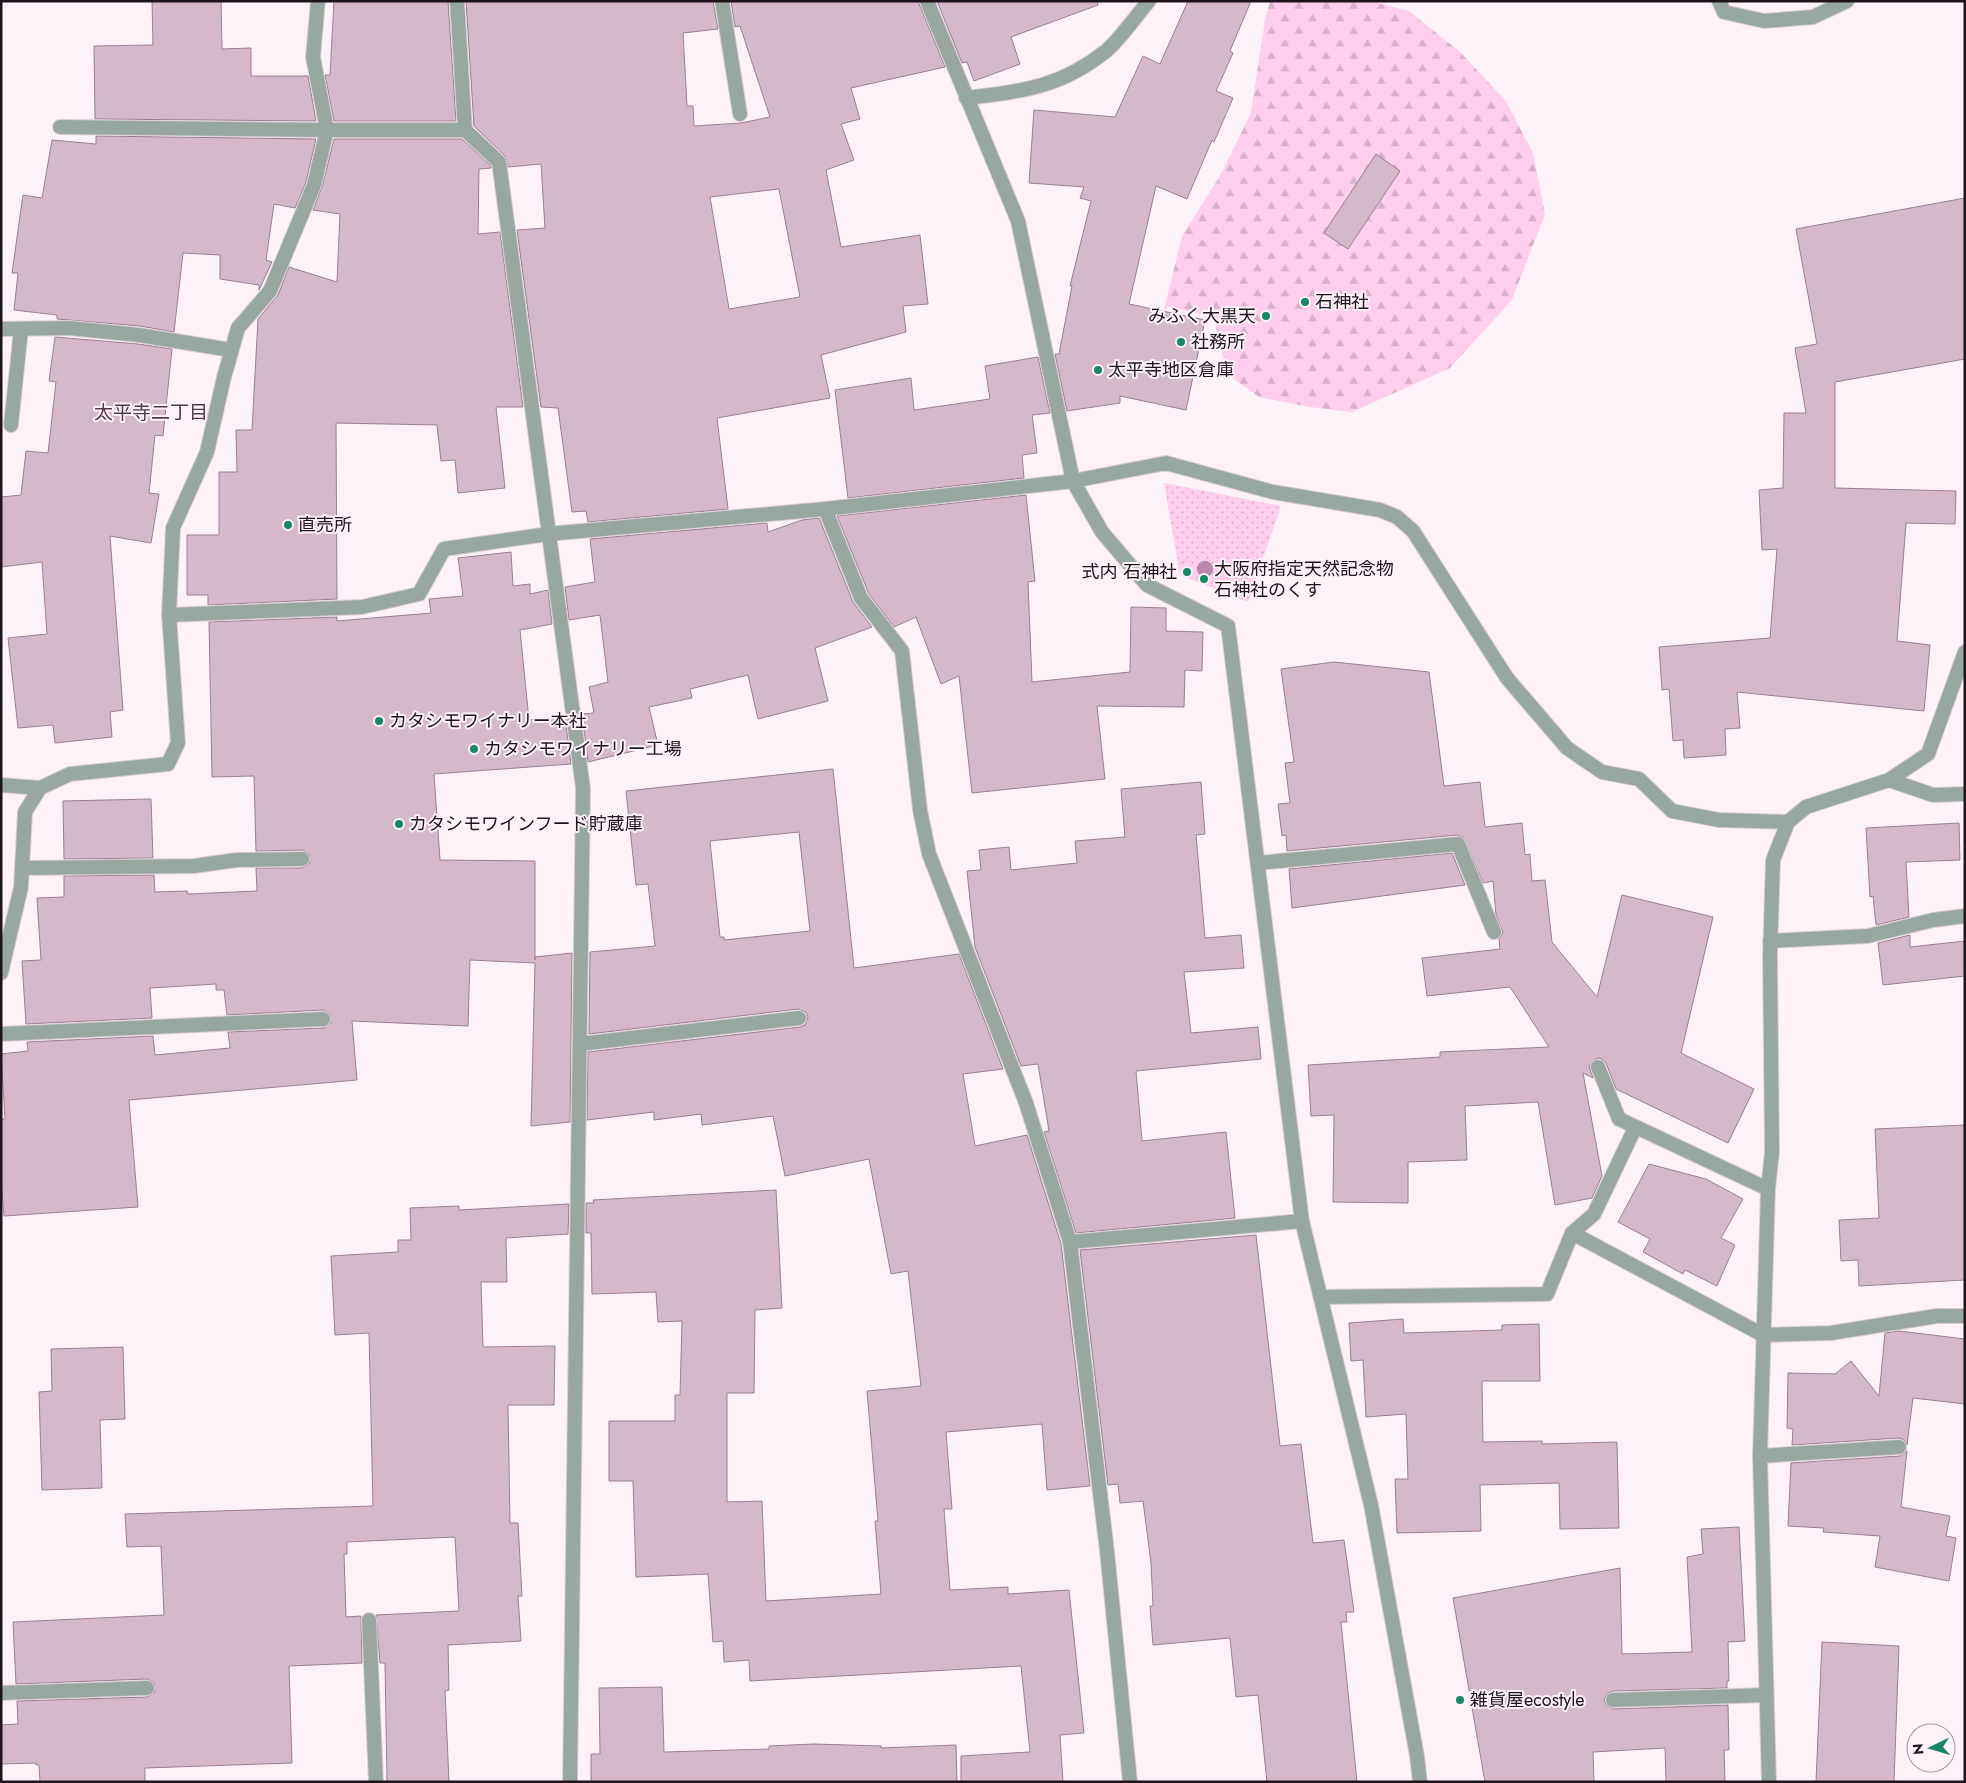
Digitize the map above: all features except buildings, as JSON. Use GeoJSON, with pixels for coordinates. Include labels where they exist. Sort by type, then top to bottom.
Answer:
{"type":"FeatureCollection","features":[{"type":"Feature","properties":{"kind":"street"},"geometry":{"type":"LineString","coordinates":[[1,785],[40,788],[70,774],[168,764],[178,743],[168,615],[174,528],[207,452],[238,328],[270,290],[314,186],[327,130],[314,57],[318,1]]}},
{"type":"Feature","properties":{"kind":"street"},"geometry":{"type":"LineString","coordinates":[[458,1],[465,130]]}},
{"type":"Feature","properties":{"kind":"street"},"geometry":{"type":"LineString","coordinates":[[722,1],[740,114]]}},
{"type":"Feature","properties":{"kind":"street"},"geometry":{"type":"LineString","coordinates":[[927,1],[1018,221],[1073,481],[1102,532],[1147,585],[1228,626],[1302,1221],[1371,1505],[1417,1756],[1420,1782]]}},
{"type":"Feature","properties":{"kind":"street"},"geometry":{"type":"LineString","coordinates":[[966,98],[1023,91],[1066,78],[1107,50],[1149,1]]}},
{"type":"Feature","properties":{"kind":"street"},"geometry":{"type":"LineString","coordinates":[[1719,1],[1724,12],[1764,21],[1813,17],[1847,1]]}},
{"type":"Feature","properties":{"kind":"street"},"geometry":{"type":"LineString","coordinates":[[60,127],[465,130],[499,162],[583,788],[570,1782]]}},
{"type":"Feature","properties":{"kind":"street"},"geometry":{"type":"LineString","coordinates":[[1,329],[69,328],[139,335],[231,350]]}},
{"type":"Feature","properties":{"kind":"street"},"geometry":{"type":"LineString","coordinates":[[11,425],[21,329]]}},
{"type":"Feature","properties":{"kind":"street"},"geometry":{"type":"LineString","coordinates":[[168,615],[362,607],[419,594],[444,549],[548,534],[825,509],[1073,481],[1166,463],[1273,492],[1380,510],[1397,517],[1413,531],[1507,678],[1567,748],[1602,772],[1639,779],[1672,810],[1720,820],[1788,822]]}},
{"type":"Feature","properties":{"kind":"street"},"geometry":{"type":"LineString","coordinates":[[825,509],[861,598],[902,651],[920,810],[929,854],[1026,1103],[1070,1242],[1108,1551],[1130,1782]]}},
{"type":"Feature","properties":{"kind":"street"},"geometry":{"type":"LineString","coordinates":[[1769,1782],[1760,1456],[1768,1189],[1772,1152],[1770,942],[1772,860],[1788,822],[1806,807],[1889,780],[1928,754],[1965,654]]}},
{"type":"Feature","properties":{"kind":"street"},"geometry":{"type":"LineString","coordinates":[[1889,780],[1933,795],[1965,794]]}},
{"type":"Feature","properties":{"kind":"street"},"geometry":{"type":"LineString","coordinates":[[1,973],[21,887],[25,812],[40,788]]}},
{"type":"Feature","properties":{"kind":"street"},"geometry":{"type":"LineString","coordinates":[[1258,863],[1458,844],[1494,932]]}},
{"type":"Feature","properties":{"kind":"street"},"geometry":{"type":"LineString","coordinates":[[22,868],[194,866],[236,860],[302,859]]}},
{"type":"Feature","properties":{"kind":"street"},"geometry":{"type":"LineString","coordinates":[[1770,942],[1868,936],[1933,920],[1965,916]]}},
{"type":"Feature","properties":{"kind":"street"},"geometry":{"type":"LineString","coordinates":[[580,1044],[799,1018]]}},
{"type":"Feature","properties":{"kind":"street"},"geometry":{"type":"LineString","coordinates":[[1,1034],[323,1019]]}},
{"type":"Feature","properties":{"kind":"street"},"geometry":{"type":"LineString","coordinates":[[1598,1067],[1619,1119],[1768,1189]]}},
{"type":"Feature","properties":{"kind":"street"},"geometry":{"type":"LineString","coordinates":[[1321,1297],[1547,1294],[1572,1233],[1594,1214],[1635,1128]]}},
{"type":"Feature","properties":{"kind":"street"},"geometry":{"type":"LineString","coordinates":[[1070,1242],[1302,1221]]}},
{"type":"Feature","properties":{"kind":"street"},"geometry":{"type":"LineString","coordinates":[[1572,1233],[1763,1335],[1831,1333],[1938,1316],[1965,1316]]}},
{"type":"Feature","properties":{"kind":"street"},"geometry":{"type":"LineString","coordinates":[[1760,1456],[1899,1447]]}},
{"type":"Feature","properties":{"kind":"street"},"geometry":{"type":"LineString","coordinates":[[369,1620],[376,1782]]}},
{"type":"Feature","properties":{"kind":"street"},"geometry":{"type":"LineString","coordinates":[[1,1693],[147,1688]]}},
{"type":"Feature","properties":{"kind":"street"},"geometry":{"type":"LineString","coordinates":[[1613,1700],[1766,1696]]}},
{"type":"Feature","properties":{"kind":"green space"},"geometry":{"type":"Polygon","coordinates":[[[1270,1],[1370,1],[1409,11],[1460,52],[1506,101],[1533,153],[1545,214],[1512,300],[1450,368],[1352,412],[1310,407],[1259,397],[1227,374],[1214,317],[1168,307],[1164,310],[1182,236],[1220,176],[1251,113],[1265,20],[1270,1]]]}},
{"type":"Feature","properties":{"kind":"green space"},"geometry":{"type":"Polygon","coordinates":[[[1164,483],[1281,506],[1248,602],[1180,575],[1164,483]]]}},
{"type":"Feature","properties":{"kind":"place","name":"石神社"},"geometry":{"type":"Point","coordinates":[1305,302]}},
{"type":"Feature","properties":{"kind":"place","name":"みふく大黒天"},"geometry":{"type":"Point","coordinates":[1266,316]}},
{"type":"Feature","properties":{"kind":"place","name":"社務所"},"geometry":{"type":"Point","coordinates":[1181,342]}},
{"type":"Feature","properties":{"kind":"place","name":"太平寺地区倉庫"},"geometry":{"type":"Point","coordinates":[1098,370]}},
{"type":"Feature","properties":{"kind":"place","name":"直売所"},"geometry":{"type":"Point","coordinates":[288,525]}},
{"type":"Feature","properties":{"kind":"place","name":"式内 石神社"},"geometry":{"type":"Point","coordinates":[1187,572]}},
{"type":"Feature","properties":{"kind":"place","name":"大阪府指定天然記念物 石神社のくす"},"geometry":{"type":"Point","coordinates":[1204,579]}},
{"type":"Feature","properties":{"kind":"place","name":"カタシモワイナリー本社"},"geometry":{"type":"Point","coordinates":[379,721]}},
{"type":"Feature","properties":{"kind":"place","name":"カタシモワイナリー工場"},"geometry":{"type":"Point","coordinates":[474,749]}},
{"type":"Feature","properties":{"kind":"place","name":"カタシモワインフード貯蔵庫"},"geometry":{"type":"Point","coordinates":[399,824]}},
{"type":"Feature","properties":{"kind":"place","name":"雑貨屋ecostyle"},"geometry":{"type":"Point","coordinates":[1460,1700]}},
{"type":"Feature","properties":{"kind":"district","name":"太平寺二丁目"},"geometry":{"type":"Point","coordinates":[151,412]}}]}
